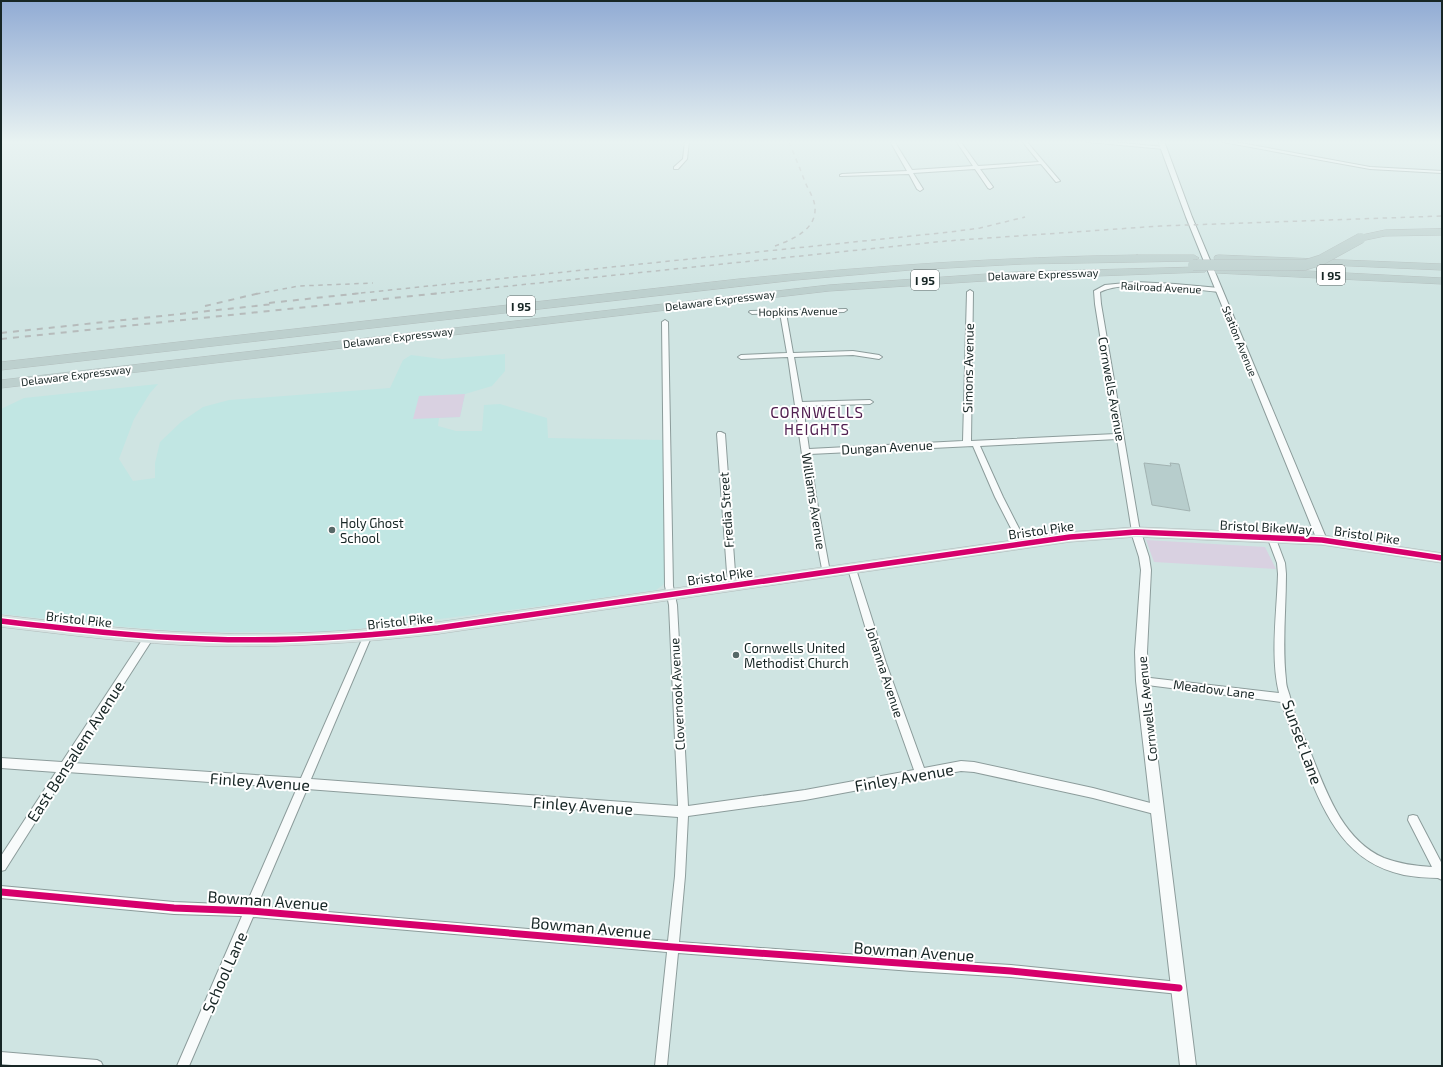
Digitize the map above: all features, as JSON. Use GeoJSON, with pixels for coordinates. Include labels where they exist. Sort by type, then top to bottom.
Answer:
{"type":"FeatureCollection","features":[{"type":"Feature","properties":{"kind":"highway"},"geometry":{"type":"LineString","coordinates":[[1196,264],[1305,265],[1321,260],[1361,238],[1385,233],[1442,232]]}},
{"type":"Feature","properties":{"kind":"highway"},"geometry":{"type":"LineString","coordinates":[[1283,260],[1323,257],[1442,262]]}},
{"type":"Feature","properties":{"kind":"highway","name":"Delaware Expressway"},"geometry":{"type":"LineString","coordinates":[[1,384],[805,290],[920,280],[1196,264],[1219,258],[1442,267]]}},
{"type":"Feature","properties":{"kind":"highway","name":"Delaware Expressway"},"geometry":{"type":"LineString","coordinates":[[1,366],[845,271],[993,261],[1196,264],[1220,271],[1442,281]]}},
{"type":"Feature","properties":{"kind":"main road","name":"Bristol Pike"},"geometry":{"type":"LineString","coordinates":[[1,621],[149,637],[213,640],[273,640],[368,636],[438,628],[1023,544],[1093,535],[1136,532],[1322,540],[1442,558]]}},
{"type":"Feature","properties":{"kind":"street","name":"Station Avenue"},"geometry":{"type":"LineString","coordinates":[[1180,191],[1322,540]]}},
{"type":"Feature","properties":{"kind":"street","name":"Railroad Avenue"},"geometry":{"type":"LineString","coordinates":[[1103,287],[1114,284],[1219,290]]}},
{"type":"Feature","properties":{"kind":"street","name":"Cornwells Avenue"},"geometry":{"type":"LineString","coordinates":[[1103,287],[1098,291],[1097,299],[1136,532],[1146,570],[1141,652],[1142,681],[1188,1066]]}},
{"type":"Feature","properties":{"kind":"street","name":"Simons Avenue"},"geometry":{"type":"LineString","coordinates":[[967,444],[970,292]]}},
{"type":"Feature","properties":{"kind":"street","name":"Hopkins Avenue"},"geometry":{"type":"LineString","coordinates":[[752,312],[844,310]]}},
{"type":"Feature","properties":{"kind":"street","name":"Williams Avenue"},"geometry":{"type":"LineString","coordinates":[[783,311],[799,404],[812,496],[826,572]]}},
{"type":"Feature","properties":{"kind":"street","name":"Clovernook Avenue"},"geometry":{"type":"LineString","coordinates":[[661,1066],[680,876],[683,812],[673,605],[669,586],[665,322]]}},
{"type":"Feature","properties":{"kind":"street"},"geometry":{"type":"LineString","coordinates":[[741,357],[790,354],[853,353],[879,357]]}},
{"type":"Feature","properties":{"kind":"street"},"geometry":{"type":"LineString","coordinates":[[799,404],[870,402]]}},
{"type":"Feature","properties":{"kind":"street","name":"Fredia Street"},"geometry":{"type":"LineString","coordinates":[[722,434],[732,586]]}},
{"type":"Feature","properties":{"kind":"street"},"geometry":{"type":"LineString","coordinates":[[1023,544],[991,480],[976,443],[1120,436]]}},
{"type":"Feature","properties":{"kind":"street","name":"Dungan Avenue"},"geometry":{"type":"LineString","coordinates":[[806,452],[976,443]]}},
{"type":"Feature","properties":{"kind":"street","name":"Sunset Lane"},"geometry":{"type":"LineString","coordinates":[[1272,538],[1281,563],[1282,574],[1282,681],[1286,698],[1323,799],[1332,816],[1354,844],[1366,854],[1400,869],[1442,874]]}},
{"type":"Feature","properties":{"kind":"street","name":"Johanna Avenue"},"geometry":{"type":"LineString","coordinates":[[852,568],[881,663],[921,774]]}},
{"type":"Feature","properties":{"kind":"street","name":"School Lane"},"geometry":{"type":"LineString","coordinates":[[183,1066],[251,911],[368,636]]}},
{"type":"Feature","properties":{"kind":"street","name":"East Bensalem Avenue"},"geometry":{"type":"LineString","coordinates":[[1,866],[149,637]]}},
{"type":"Feature","properties":{"kind":"street","name":"Meadow Lane"},"geometry":{"type":"LineString","coordinates":[[1142,681],[1286,698]]}},
{"type":"Feature","properties":{"kind":"street","name":"Finley Avenue"},"geometry":{"type":"LineString","coordinates":[[1,763],[683,812],[805,795],[961,766],[974,767],[1093,793],[1158,810]]}},
{"type":"Feature","properties":{"kind":"street","name":"Sunset Lane"},"geometry":{"type":"LineString","coordinates":[[1413,820],[1442,874]]}},
{"type":"Feature","properties":{"kind":"street","name":"Bowman Avenue"},"geometry":{"type":"LineString","coordinates":[[1,892],[174,908],[251,911],[672,947],[1011,971],[1179,988]]}},
{"type":"Feature","properties":{"kind":"street"},"geometry":{"type":"LineString","coordinates":[[1,1058],[96,1066]]}},
{"type":"Feature","properties":{"kind":"shaded area","name":"Holy Ghost School"},"geometry":{"type":"Polygon","coordinates":[[[505,354],[505,371],[492,386],[465,394],[460,417],[439,418],[438,426],[456,431],[482,431],[484,405],[500,404],[547,418],[548,438],[663,440],[665,580],[663,585],[656,590],[377,627],[322,632],[192,632],[113,626],[1,614],[1,409],[24,398],[158,384],[150,393],[134,419],[119,459],[133,481],[155,478],[155,463],[160,442],[181,422],[203,407],[229,400],[390,388],[403,360],[411,355],[442,359],[505,354]]]}},
{"type":"Feature","properties":{"kind":"shaded area"},"geometry":{"type":"Polygon","coordinates":[[[465,394],[460,417],[413,419],[419,396],[465,394]]]}},
{"type":"Feature","properties":{"kind":"shaded area"},"geometry":{"type":"Polygon","coordinates":[[[1146,540],[1265,547],[1276,569],[1154,562],[1146,540]]]}},
{"type":"Feature","properties":{"kind":"building"},"geometry":{"type":"Polygon","coordinates":[[[1144,463],[1171,466],[1170,463],[1179,464],[1190,511],[1152,505],[1144,463]]]}},
{"type":"Feature","properties":{"kind":"railway"},"geometry":{"type":"LineString","coordinates":[[775,246],[801,234],[811,224],[814,218],[815,207],[809,191]]}},
{"type":"Feature","properties":{"kind":"railway"},"geometry":{"type":"LineString","coordinates":[[432,294],[946,241],[1160,226],[1442,216]]}},
{"type":"Feature","properties":{"kind":"railway"},"geometry":{"type":"LineString","coordinates":[[352,294],[950,232],[980,228],[1025,217]]}},
{"type":"Feature","properties":{"kind":"railway"},"geometry":{"type":"LineString","coordinates":[[256,294],[299,286],[373,283]]}},
{"type":"Feature","properties":{"kind":"railway"},"geometry":{"type":"LineString","coordinates":[[205,306],[260,293]]}},
{"type":"Feature","properties":{"kind":"railway"},"geometry":{"type":"LineString","coordinates":[[269,303],[362,293]]}},
{"type":"Feature","properties":{"kind":"railway"},"geometry":{"type":"LineString","coordinates":[[1,339],[441,293]]}},
{"type":"Feature","properties":{"kind":"railway"},"geometry":{"type":"LineString","coordinates":[[1,333],[274,304]]}},
{"type":"Feature","properties":{"kind":"cycle path","name":"Bristol BikeWay"},"geometry":{"type":"LineString","coordinates":[[1,621],[151,637],[272,640],[372,635],[438,628],[1070,537],[1136,532],[1322,540],[1442,558]]}},
{"type":"Feature","properties":{"kind":"cycle path"},"geometry":{"type":"LineString","coordinates":[[1,892],[174,908],[251,911],[673,947],[1011,971],[1179,988]]}},
{"type":"Feature","properties":{"kind":"place","name":"Holy Ghost School"},"geometry":{"type":"Point","coordinates":[332,530]}},
{"type":"Feature","properties":{"kind":"place","name":"Cornwells United Methodist Church"},"geometry":{"type":"Point","coordinates":[736,655]}},
{"type":"Feature","properties":{"kind":"district","name":"CORNWELLS HEIGHTS"},"geometry":{"type":"Point","coordinates":[817,420]}}]}
